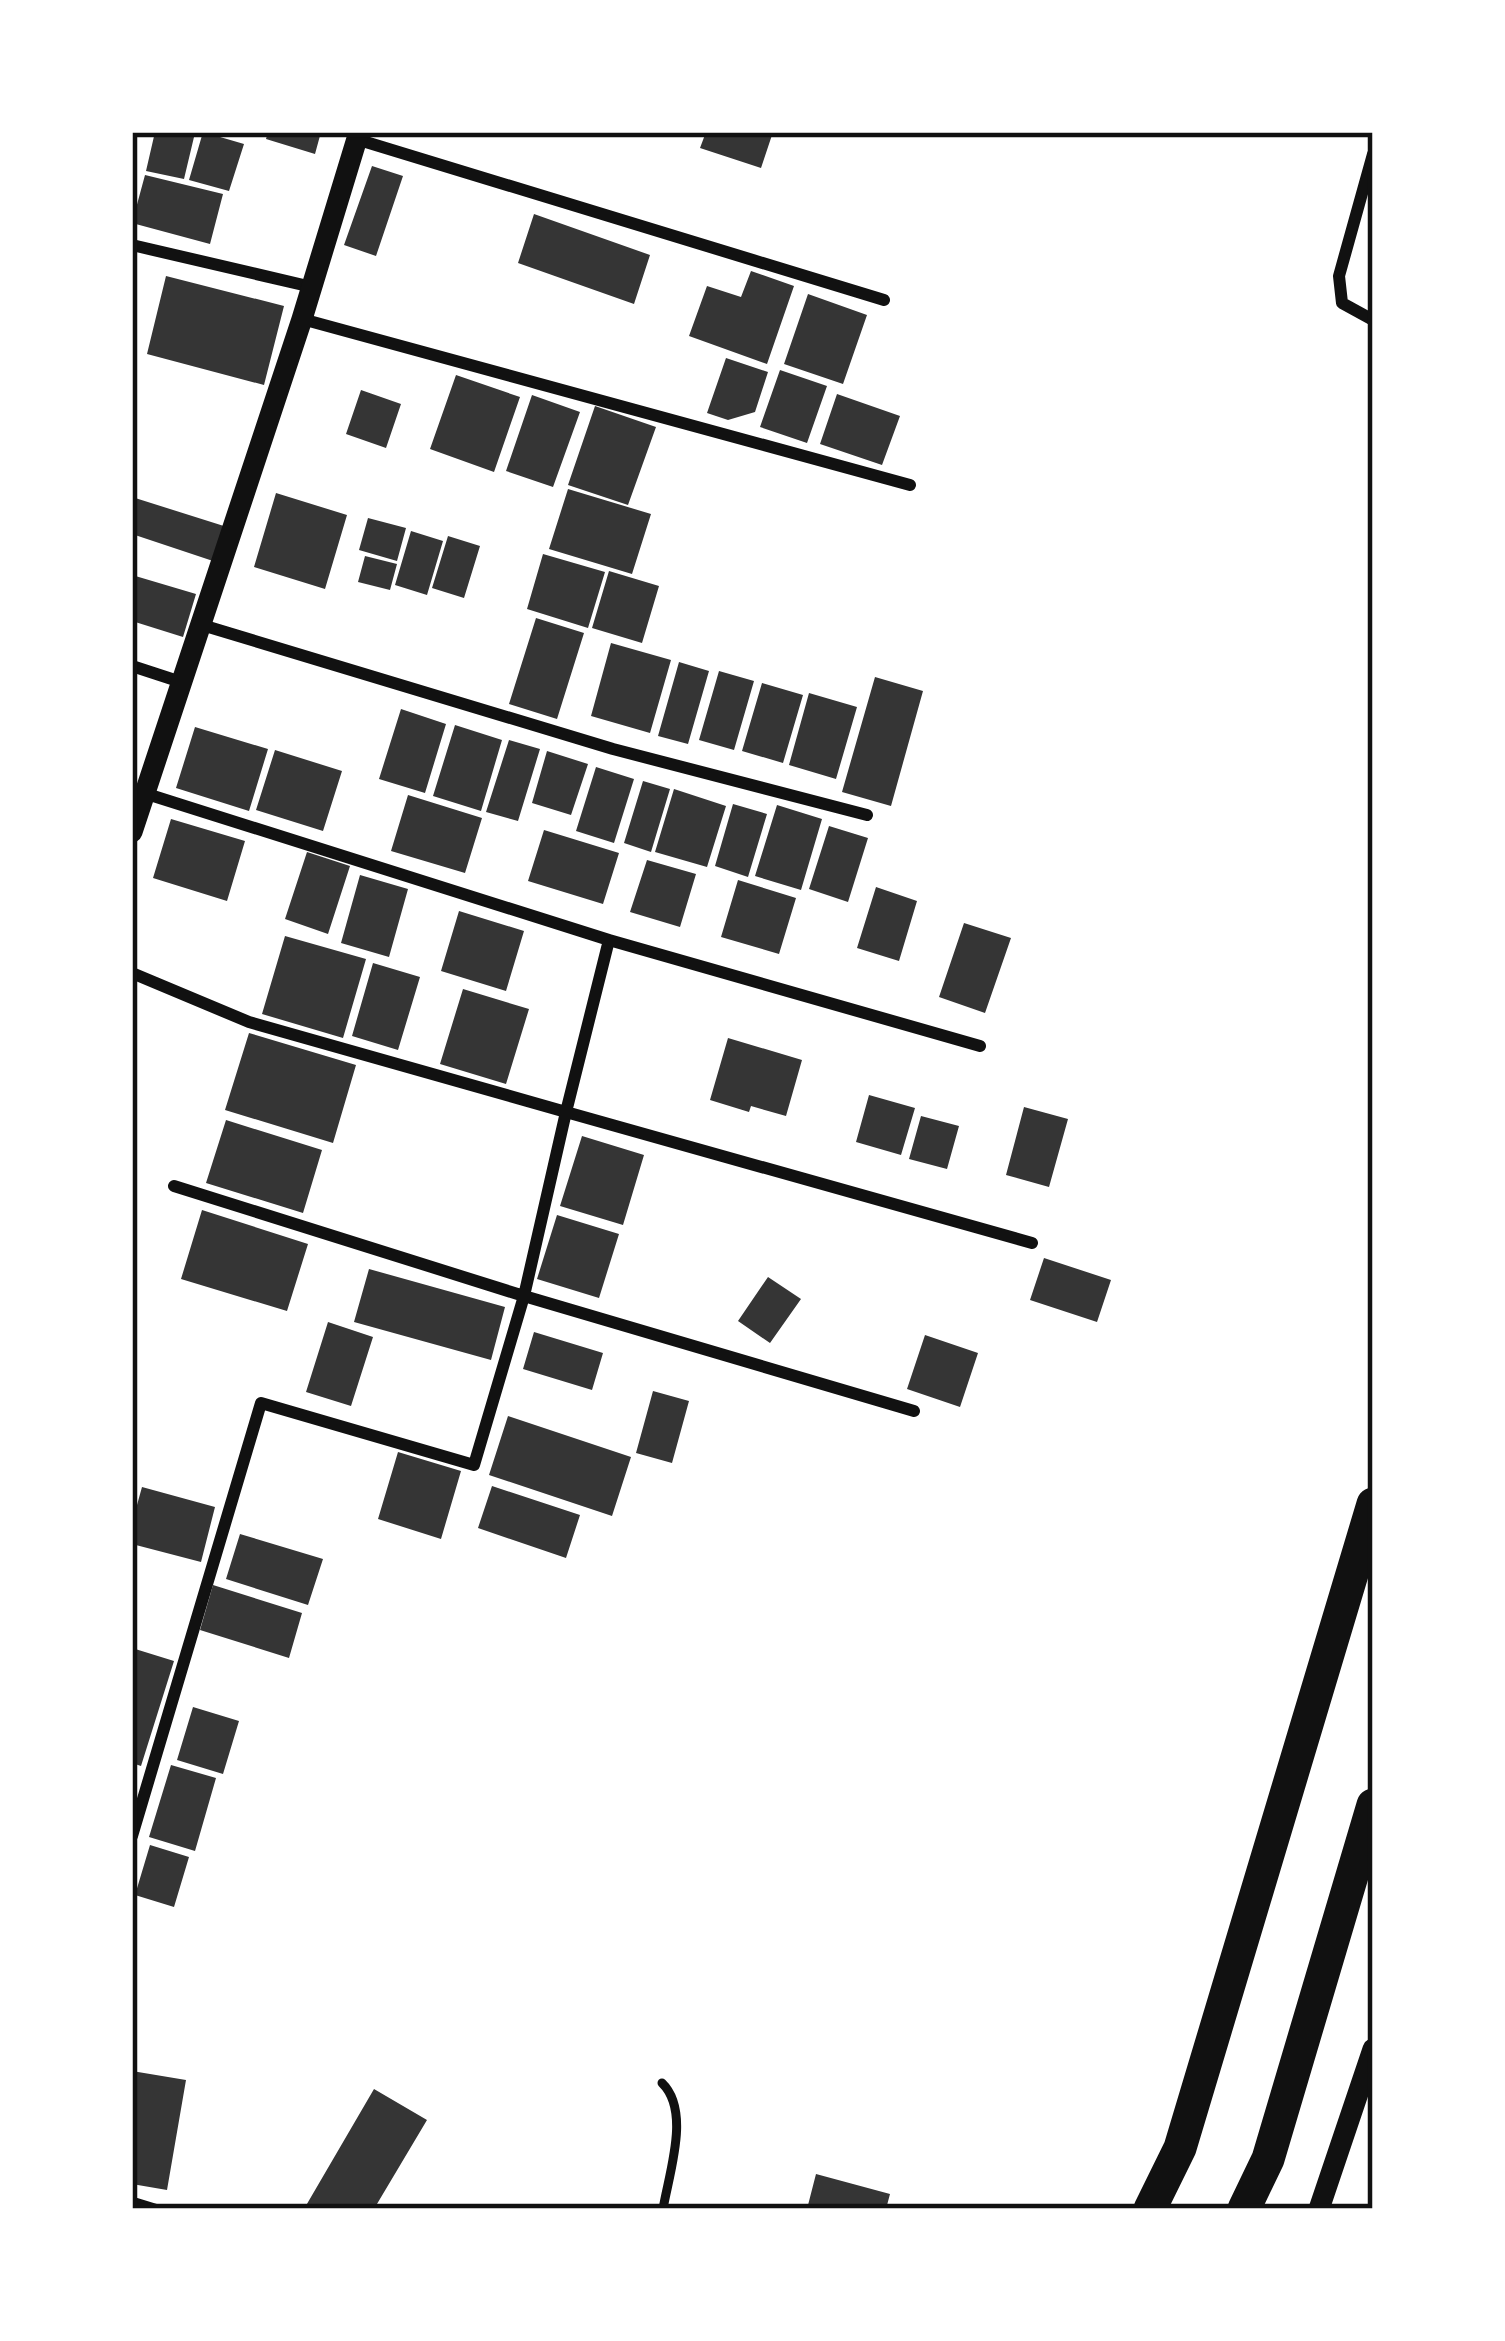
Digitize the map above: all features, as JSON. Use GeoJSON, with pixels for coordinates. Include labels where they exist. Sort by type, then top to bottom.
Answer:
{"type":"FeatureCollection","features":[{"type":"Feature","properties":{"kind":"highway"},"geometry":{"type":"LineString","coordinates":[[1150,2209],[1180,2148],[1373,1504]]}},
{"type":"Feature","properties":{"kind":"highway"},"geometry":{"type":"LineString","coordinates":[[1244,2209],[1268,2159],[1373,1805]]}},
{"type":"Feature","properties":{"kind":"street"},"geometry":{"type":"LineString","coordinates":[[132,832],[358,136],[884,300]]}},
{"type":"Feature","properties":{"kind":"street"},"geometry":{"type":"LineString","coordinates":[[1373,154],[1339,276],[1342,303],[1373,320]]}},
{"type":"Feature","properties":{"kind":"street"},"geometry":{"type":"LineString","coordinates":[[132,245],[312,287]]}},
{"type":"Feature","properties":{"kind":"street"},"geometry":{"type":"LineString","coordinates":[[302,320],[910,485]]}},
{"type":"Feature","properties":{"kind":"street"},"geometry":{"type":"LineString","coordinates":[[202,625],[613,749],[867,815]]}},
{"type":"Feature","properties":{"kind":"street"},"geometry":{"type":"LineString","coordinates":[[132,666],[181,682]]}},
{"type":"Feature","properties":{"kind":"street"},"geometry":{"type":"LineString","coordinates":[[147,794],[609,940],[980,1046]]}},
{"type":"Feature","properties":{"kind":"street"},"geometry":{"type":"LineString","coordinates":[[132,1836],[261,1403],[474,1465],[524,1296],[609,940]]}},
{"type":"Feature","properties":{"kind":"street"},"geometry":{"type":"LineString","coordinates":[[132,973],[249,1022],[1032,1244]]}},
{"type":"Feature","properties":{"kind":"street"},"geometry":{"type":"LineString","coordinates":[[174,1186],[914,1411]]}},
{"type":"Feature","properties":{"kind":"street"},"geometry":{"type":"LineString","coordinates":[[1319,2209],[1373,2049]]}},
{"type":"Feature","properties":{"kind":"lane"},"geometry":{"type":"LineString","coordinates":[[662,2083],[674,2094],[676,2120],[663,2209]]}},
{"type":"Feature","properties":{"kind":"lane"},"geometry":{"type":"LineString","coordinates":[[132,2201],[158,2209]]}},
{"type":"Feature","properties":{"kind":"building"},"geometry":{"type":"Polygon","coordinates":[[[155,132],[194,137],[184,179],[146,171],[155,132]]]}},
{"type":"Feature","properties":{"kind":"building"},"geometry":{"type":"Polygon","coordinates":[[[203,132],[244,144],[229,191],[189,180],[203,132]]]}},
{"type":"Feature","properties":{"kind":"building"},"geometry":{"type":"Polygon","coordinates":[[[268,132],[321,132],[315,154],[266,139],[268,132]]]}},
{"type":"Feature","properties":{"kind":"building"},"geometry":{"type":"Polygon","coordinates":[[[706,132],[773,132],[761,168],[700,148],[706,132]]]}},
{"type":"Feature","properties":{"kind":"building"},"geometry":{"type":"Polygon","coordinates":[[[372,166],[403,176],[376,256],[344,245],[372,166]]]}},
{"type":"Feature","properties":{"kind":"building"},"geometry":{"type":"Polygon","coordinates":[[[145,175],[223,194],[210,244],[132,223],[145,175]]]}},
{"type":"Feature","properties":{"kind":"building"},"geometry":{"type":"Polygon","coordinates":[[[534,214],[650,255],[634,304],[518,263],[534,214]]]}},
{"type":"Feature","properties":{"kind":"building"},"geometry":{"type":"Polygon","coordinates":[[[751,271],[794,286],[767,364],[689,336],[707,286],[741,297],[751,271]]]}},
{"type":"Feature","properties":{"kind":"building"},"geometry":{"type":"Polygon","coordinates":[[[166,276],[284,306],[264,385],[147,354],[166,276]]]}},
{"type":"Feature","properties":{"kind":"building"},"geometry":{"type":"Polygon","coordinates":[[[808,294],[867,315],[843,384],[784,364],[808,294]]]}},
{"type":"Feature","properties":{"kind":"building"},"geometry":{"type":"Polygon","coordinates":[[[726,358],[768,372],[755,412],[728,420],[707,413],[726,358]]]}},
{"type":"Feature","properties":{"kind":"building"},"geometry":{"type":"Polygon","coordinates":[[[780,370],[827,386],[807,443],[760,427],[780,370]]]}},
{"type":"Feature","properties":{"kind":"building"},"geometry":{"type":"Polygon","coordinates":[[[456,375],[520,397],[494,472],[430,449],[456,375]]]}},
{"type":"Feature","properties":{"kind":"building"},"geometry":{"type":"Polygon","coordinates":[[[361,390],[401,404],[386,448],[346,434],[361,390]]]}},
{"type":"Feature","properties":{"kind":"building"},"geometry":{"type":"Polygon","coordinates":[[[837,394],[900,416],[882,465],[820,444],[837,394]]]}},
{"type":"Feature","properties":{"kind":"building"},"geometry":{"type":"Polygon","coordinates":[[[532,395],[580,412],[553,487],[506,471],[532,395]]]}},
{"type":"Feature","properties":{"kind":"building"},"geometry":{"type":"Polygon","coordinates":[[[595,406],[656,427],[628,505],[568,485],[595,406]]]}},
{"type":"Feature","properties":{"kind":"building"},"geometry":{"type":"Polygon","coordinates":[[[568,489],[651,514],[632,574],[549,549],[568,489]]]}},
{"type":"Feature","properties":{"kind":"building"},"geometry":{"type":"Polygon","coordinates":[[[276,493],[347,515],[325,589],[254,567],[276,493]]]}},
{"type":"Feature","properties":{"kind":"building"},"geometry":{"type":"Polygon","coordinates":[[[132,497],[227,527],[216,562],[132,534],[132,497]]]}},
{"type":"Feature","properties":{"kind":"building"},"geometry":{"type":"Polygon","coordinates":[[[368,518],[406,528],[397,561],[359,550],[368,518]]]}},
{"type":"Feature","properties":{"kind":"building"},"geometry":{"type":"Polygon","coordinates":[[[411,531],[443,541],[427,595],[395,585],[411,531]]]}},
{"type":"Feature","properties":{"kind":"building"},"geometry":{"type":"Polygon","coordinates":[[[448,536],[480,546],[464,598],[432,588],[448,536]]]}},
{"type":"Feature","properties":{"kind":"building"},"geometry":{"type":"Polygon","coordinates":[[[543,554],[605,572],[588,628],[527,609],[543,554]]]}},
{"type":"Feature","properties":{"kind":"building"},"geometry":{"type":"Polygon","coordinates":[[[365,556],[397,564],[390,590],[358,582],[365,556]]]}},
{"type":"Feature","properties":{"kind":"building"},"geometry":{"type":"Polygon","coordinates":[[[609,571],[659,586],[642,643],[592,628],[609,571]]]}},
{"type":"Feature","properties":{"kind":"building"},"geometry":{"type":"Polygon","coordinates":[[[132,575],[196,594],[183,637],[132,621],[132,575]]]}},
{"type":"Feature","properties":{"kind":"building"},"geometry":{"type":"Polygon","coordinates":[[[536,618],[584,633],[557,719],[509,704],[536,618]]]}},
{"type":"Feature","properties":{"kind":"building"},"geometry":{"type":"Polygon","coordinates":[[[611,643],[671,660],[650,733],[591,716],[611,643]]]}},
{"type":"Feature","properties":{"kind":"building"},"geometry":{"type":"Polygon","coordinates":[[[679,662],[709,671],[688,744],[658,736],[679,662]]]}},
{"type":"Feature","properties":{"kind":"building"},"geometry":{"type":"Polygon","coordinates":[[[719,671],[754,681],[734,750],[699,740],[719,671]]]}},
{"type":"Feature","properties":{"kind":"building"},"geometry":{"type":"Polygon","coordinates":[[[875,677],[923,691],[891,806],[842,792],[875,677]]]}},
{"type":"Feature","properties":{"kind":"building"},"geometry":{"type":"Polygon","coordinates":[[[762,683],[803,695],[783,763],[742,751],[762,683]]]}},
{"type":"Feature","properties":{"kind":"building"},"geometry":{"type":"Polygon","coordinates":[[[809,693],[857,707],[836,779],[789,765],[809,693]]]}},
{"type":"Feature","properties":{"kind":"building"},"geometry":{"type":"Polygon","coordinates":[[[401,709],[446,724],[425,793],[379,779],[401,709]]]}},
{"type":"Feature","properties":{"kind":"building"},"geometry":{"type":"Polygon","coordinates":[[[455,725],[502,740],[481,811],[433,796],[455,725]]]}},
{"type":"Feature","properties":{"kind":"building"},"geometry":{"type":"Polygon","coordinates":[[[195,727],[268,749],[249,811],[176,788],[195,727]]]}},
{"type":"Feature","properties":{"kind":"building"},"geometry":{"type":"Polygon","coordinates":[[[509,740],[540,749],[518,821],[486,812],[509,740]]]}},
{"type":"Feature","properties":{"kind":"building"},"geometry":{"type":"Polygon","coordinates":[[[275,750],[342,771],[323,831],[256,810],[275,750]]]}},
{"type":"Feature","properties":{"kind":"building"},"geometry":{"type":"Polygon","coordinates":[[[547,751],[588,764],[571,815],[532,803],[547,751]]]}},
{"type":"Feature","properties":{"kind":"building"},"geometry":{"type":"Polygon","coordinates":[[[596,767],[634,779],[614,843],[576,831],[596,767]]]}},
{"type":"Feature","properties":{"kind":"building"},"geometry":{"type":"Polygon","coordinates":[[[643,781],[670,789],[651,852],[624,843],[643,781]]]}},
{"type":"Feature","properties":{"kind":"building"},"geometry":{"type":"Polygon","coordinates":[[[674,789],[726,806],[707,867],[655,852],[674,789]]]}},
{"type":"Feature","properties":{"kind":"building"},"geometry":{"type":"Polygon","coordinates":[[[408,795],[482,818],[465,873],[391,851],[408,795]]]}},
{"type":"Feature","properties":{"kind":"building"},"geometry":{"type":"Polygon","coordinates":[[[733,804],[767,814],[748,877],[715,866],[733,804]]]}},
{"type":"Feature","properties":{"kind":"building"},"geometry":{"type":"Polygon","coordinates":[[[777,805],[822,819],[801,890],[755,876],[777,805]]]}},
{"type":"Feature","properties":{"kind":"building"},"geometry":{"type":"Polygon","coordinates":[[[171,819],[245,841],[227,901],[153,878],[171,819]]]}},
{"type":"Feature","properties":{"kind":"building"},"geometry":{"type":"Polygon","coordinates":[[[829,826],[868,838],[848,902],[809,889],[829,826]]]}},
{"type":"Feature","properties":{"kind":"building"},"geometry":{"type":"Polygon","coordinates":[[[544,830],[619,853],[603,904],[528,881],[544,830]]]}},
{"type":"Feature","properties":{"kind":"building"},"geometry":{"type":"Polygon","coordinates":[[[307,852],[350,866],[328,934],[285,919],[307,852]]]}},
{"type":"Feature","properties":{"kind":"building"},"geometry":{"type":"Polygon","coordinates":[[[647,860],[696,874],[680,927],[630,912],[647,860]]]}},
{"type":"Feature","properties":{"kind":"building"},"geometry":{"type":"Polygon","coordinates":[[[360,875],[408,889],[389,957],[341,943],[360,875]]]}},
{"type":"Feature","properties":{"kind":"building"},"geometry":{"type":"Polygon","coordinates":[[[738,880],[796,898],[779,954],[721,937],[738,880]]]}},
{"type":"Feature","properties":{"kind":"building"},"geometry":{"type":"Polygon","coordinates":[[[876,887],[917,901],[899,961],[857,948],[876,887]]]}},
{"type":"Feature","properties":{"kind":"building"},"geometry":{"type":"Polygon","coordinates":[[[459,911],[524,931],[506,991],[441,971],[459,911]]]}},
{"type":"Feature","properties":{"kind":"building"},"geometry":{"type":"Polygon","coordinates":[[[964,923],[1011,938],[985,1013],[939,997],[964,923]]]}},
{"type":"Feature","properties":{"kind":"building"},"geometry":{"type":"Polygon","coordinates":[[[285,936],[366,959],[343,1038],[262,1014],[285,936]]]}},
{"type":"Feature","properties":{"kind":"building"},"geometry":{"type":"Polygon","coordinates":[[[373,963],[420,977],[398,1050],[352,1036],[373,963]]]}},
{"type":"Feature","properties":{"kind":"building"},"geometry":{"type":"Polygon","coordinates":[[[463,989],[529,1009],[506,1084],[440,1064],[463,989]]]}},
{"type":"Feature","properties":{"kind":"building"},"geometry":{"type":"Polygon","coordinates":[[[249,1033],[356,1065],[333,1143],[225,1110],[249,1033]]]}},
{"type":"Feature","properties":{"kind":"building"},"geometry":{"type":"Polygon","coordinates":[[[728,1038],[802,1060],[786,1116],[751,1106],[749,1112],[710,1100],[728,1038]]]}},
{"type":"Feature","properties":{"kind":"building"},"geometry":{"type":"Polygon","coordinates":[[[869,1095],[915,1108],[901,1155],[856,1142],[869,1095]]]}},
{"type":"Feature","properties":{"kind":"building"},"geometry":{"type":"Polygon","coordinates":[[[1024,1107],[1068,1119],[1049,1187],[1006,1175],[1024,1107]]]}},
{"type":"Feature","properties":{"kind":"building"},"geometry":{"type":"Polygon","coordinates":[[[921,1116],[959,1126],[947,1169],[909,1159],[921,1116]]]}},
{"type":"Feature","properties":{"kind":"building"},"geometry":{"type":"Polygon","coordinates":[[[226,1120],[322,1150],[303,1213],[206,1183],[226,1120]]]}},
{"type":"Feature","properties":{"kind":"building"},"geometry":{"type":"Polygon","coordinates":[[[582,1136],[644,1155],[623,1225],[560,1206],[582,1136]]]}},
{"type":"Feature","properties":{"kind":"building"},"geometry":{"type":"Polygon","coordinates":[[[202,1210],[308,1244],[287,1311],[181,1279],[202,1210]]]}},
{"type":"Feature","properties":{"kind":"building"},"geometry":{"type":"Polygon","coordinates":[[[557,1215],[619,1234],[599,1298],[537,1279],[557,1215]]]}},
{"type":"Feature","properties":{"kind":"building"},"geometry":{"type":"Polygon","coordinates":[[[1044,1258],[1111,1280],[1097,1322],[1030,1300],[1044,1258]]]}},
{"type":"Feature","properties":{"kind":"building"},"geometry":{"type":"Polygon","coordinates":[[[369,1269],[505,1307],[491,1360],[354,1322],[369,1269]]]}},
{"type":"Feature","properties":{"kind":"building"},"geometry":{"type":"Polygon","coordinates":[[[768,1277],[801,1299],[770,1343],[738,1321],[768,1277]]]}},
{"type":"Feature","properties":{"kind":"building"},"geometry":{"type":"Polygon","coordinates":[[[328,1322],[373,1337],[351,1406],[306,1392],[328,1322]]]}},
{"type":"Feature","properties":{"kind":"building"},"geometry":{"type":"Polygon","coordinates":[[[534,1332],[603,1353],[592,1390],[523,1369],[534,1332]]]}},
{"type":"Feature","properties":{"kind":"building"},"geometry":{"type":"Polygon","coordinates":[[[925,1335],[978,1353],[960,1407],[907,1389],[925,1335]]]}},
{"type":"Feature","properties":{"kind":"building"},"geometry":{"type":"Polygon","coordinates":[[[653,1391],[689,1401],[672,1463],[636,1453],[653,1391]]]}},
{"type":"Feature","properties":{"kind":"building"},"geometry":{"type":"Polygon","coordinates":[[[508,1416],[631,1457],[612,1516],[489,1475],[508,1416]]]}},
{"type":"Feature","properties":{"kind":"building"},"geometry":{"type":"Polygon","coordinates":[[[398,1452],[461,1471],[441,1539],[378,1519],[398,1452]]]}},
{"type":"Feature","properties":{"kind":"building"},"geometry":{"type":"Polygon","coordinates":[[[492,1486],[580,1515],[566,1558],[478,1528],[492,1486]]]}},
{"type":"Feature","properties":{"kind":"building"},"geometry":{"type":"Polygon","coordinates":[[[142,1487],[215,1507],[201,1562],[132,1544],[132,1523],[142,1487]]]}},
{"type":"Feature","properties":{"kind":"building"},"geometry":{"type":"Polygon","coordinates":[[[240,1534],[323,1559],[308,1605],[226,1579],[240,1534]]]}},
{"type":"Feature","properties":{"kind":"building"},"geometry":{"type":"Polygon","coordinates":[[[213,1585],[302,1613],[289,1658],[200,1630],[213,1585]]]}},
{"type":"Feature","properties":{"kind":"building"},"geometry":{"type":"Polygon","coordinates":[[[132,1648],[174,1661],[141,1766],[132,1763],[132,1648]]]}},
{"type":"Feature","properties":{"kind":"building"},"geometry":{"type":"Polygon","coordinates":[[[193,1707],[239,1721],[223,1774],[177,1760],[193,1707]]]}},
{"type":"Feature","properties":{"kind":"building"},"geometry":{"type":"Polygon","coordinates":[[[171,1765],[216,1778],[195,1851],[149,1837],[171,1765]]]}},
{"type":"Feature","properties":{"kind":"building"},"geometry":{"type":"Polygon","coordinates":[[[150,1845],[189,1857],[174,1907],[135,1895],[150,1845]]]}},
{"type":"Feature","properties":{"kind":"building"},"geometry":{"type":"Polygon","coordinates":[[[132,2071],[186,2080],[167,2190],[132,2184],[132,2071]]]}},
{"type":"Feature","properties":{"kind":"building"},"geometry":{"type":"Polygon","coordinates":[[[374,2089],[427,2120],[374,2209],[304,2209],[374,2089]]]}},
{"type":"Feature","properties":{"kind":"building"},"geometry":{"type":"Polygon","coordinates":[[[816,2174],[890,2194],[886,2209],[807,2209],[816,2174]]]}}]}
